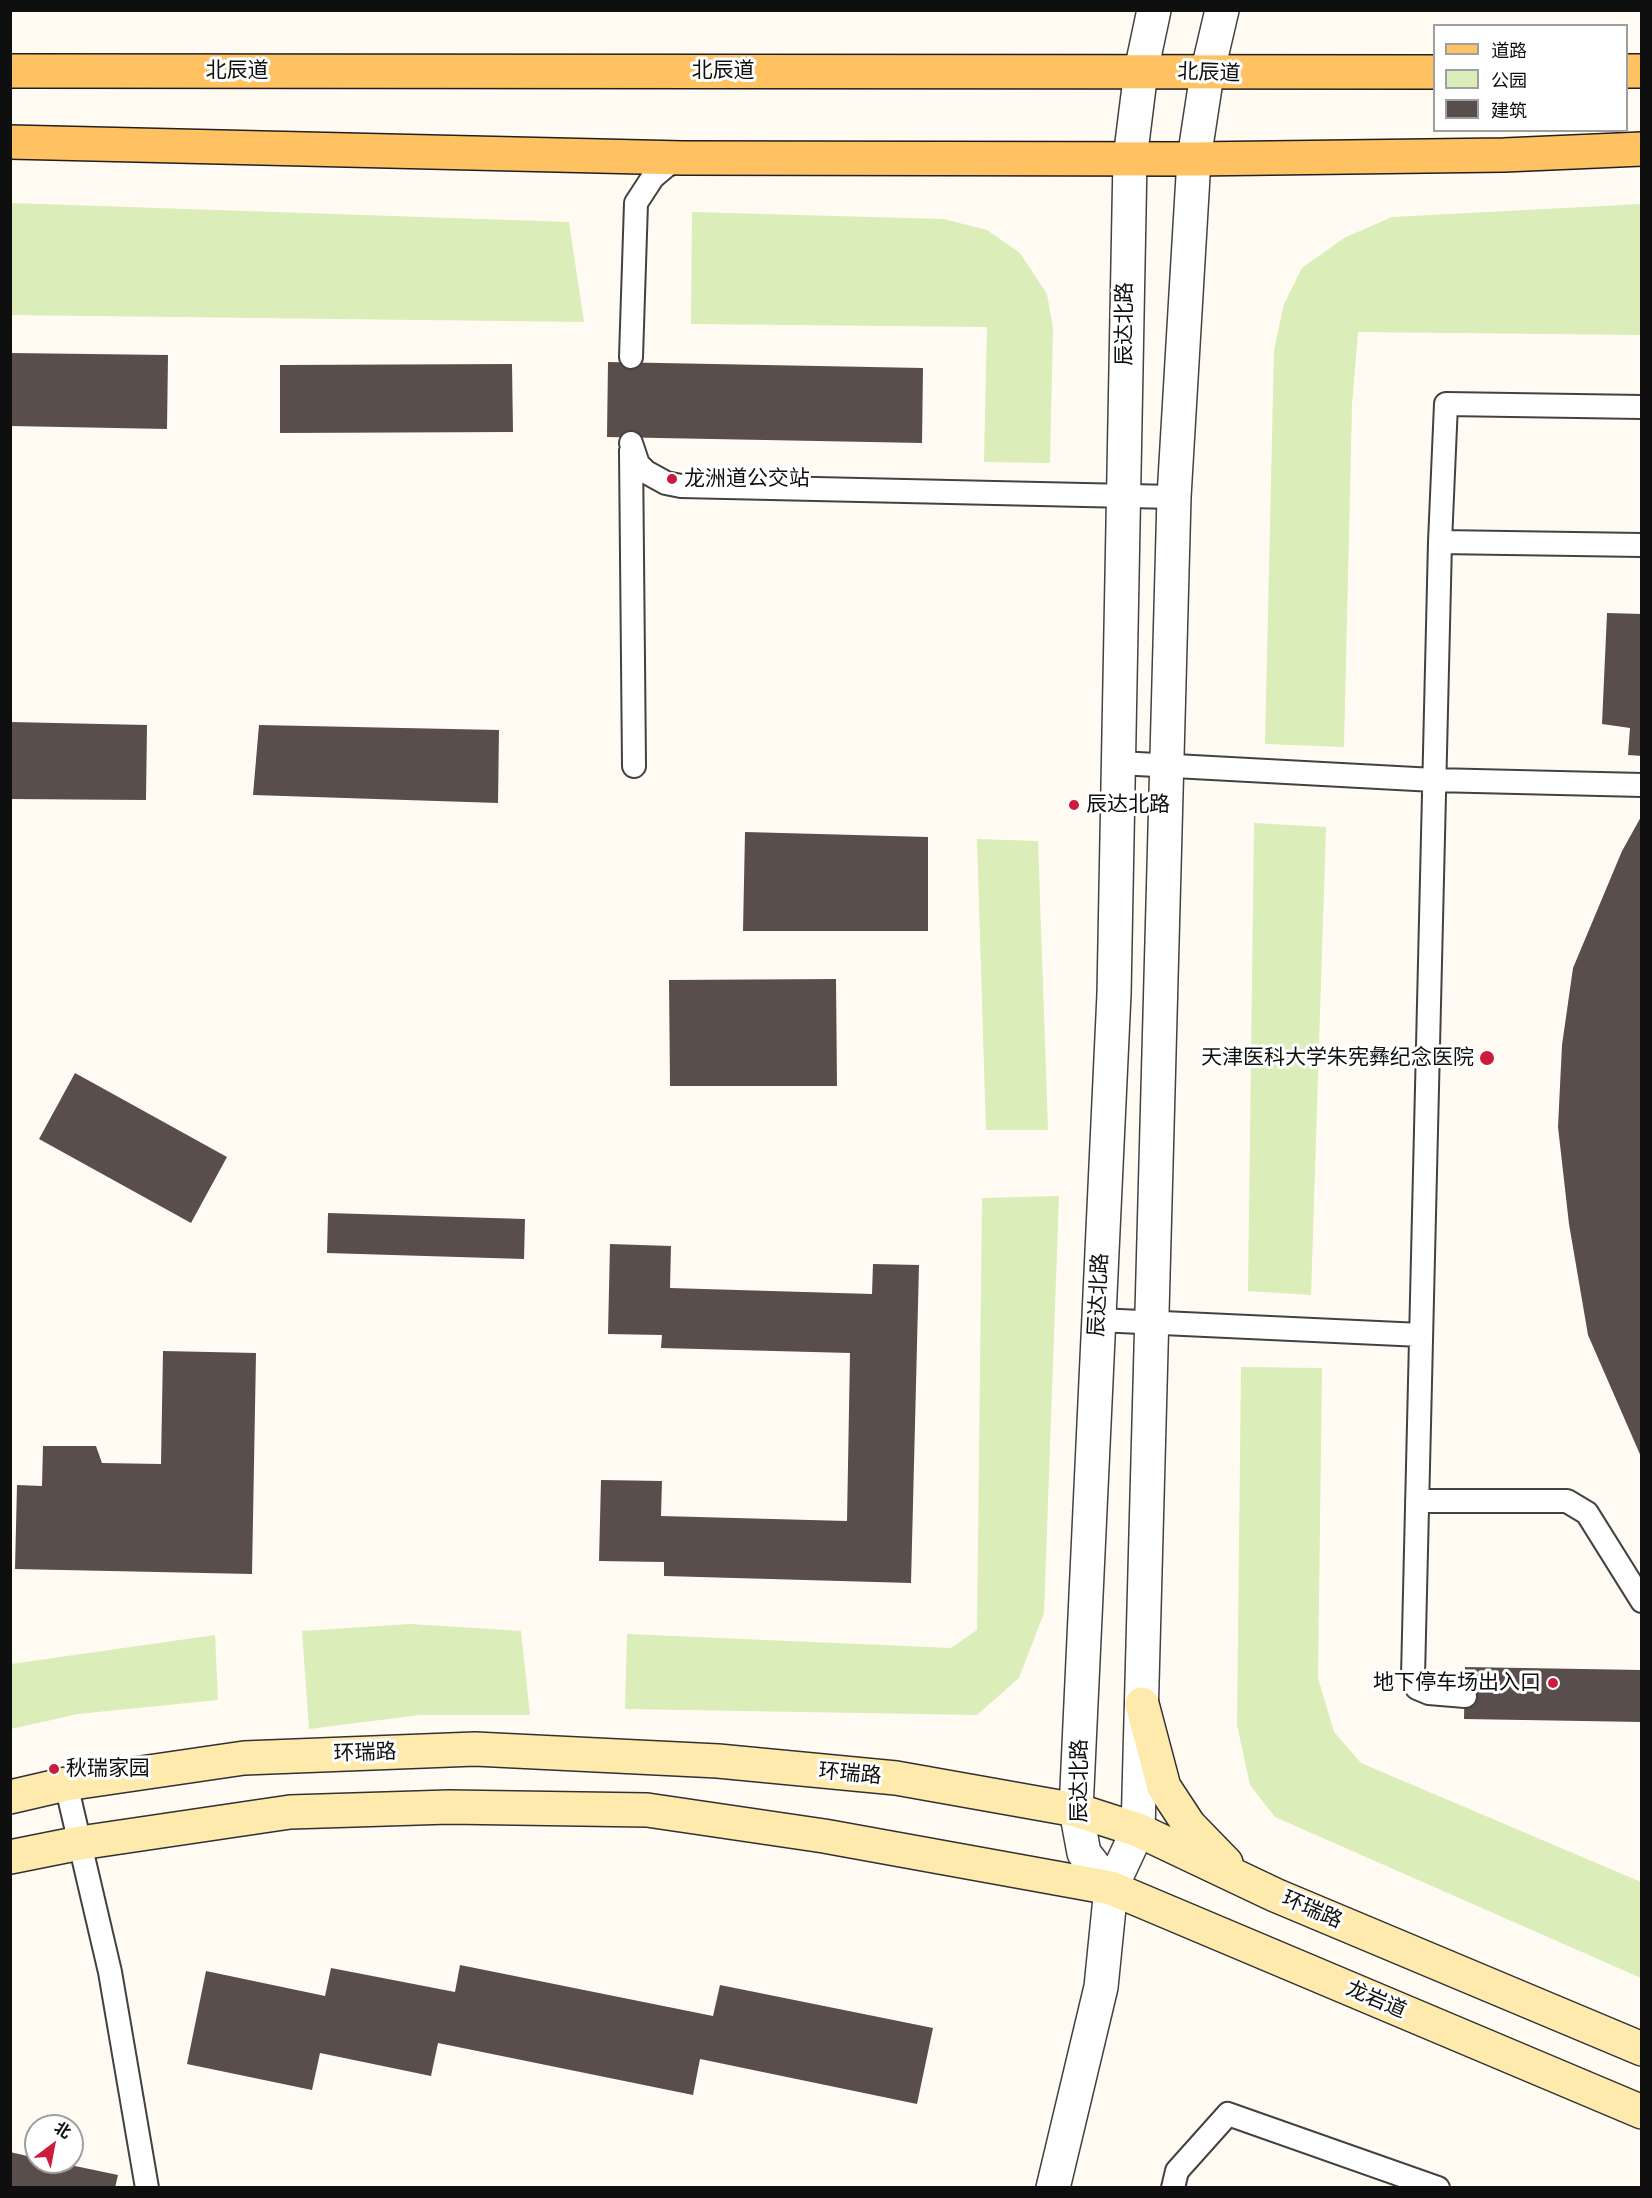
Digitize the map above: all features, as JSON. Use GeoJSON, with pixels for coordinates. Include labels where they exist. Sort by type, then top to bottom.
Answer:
{"type":"FeatureCollection","features":[{"type":"Feature","properties":{"kind":"main road","name":"北辰道"},"geometry":{"type":"LineString","coordinates":[[10,71],[1141,71],[1207,74],[1433,72]]}},
{"type":"Feature","properties":{"kind":"main road"},"geometry":{"type":"LineString","coordinates":[[10,142],[683,158],[1194,159],[1504,155],[1641,149]]}},
{"type":"Feature","properties":{"kind":"main road"},"geometry":{"type":"LineString","coordinates":[[1142,1704],[1164,1788],[1190,1825],[1248,1882]]}},
{"type":"Feature","properties":{"kind":"main road","name":"环瑞路"},"geometry":{"type":"LineString","coordinates":[[10,1797],[66,1785],[244,1758],[475,1749],[718,1761],[896,1778],[1076,1810],[1138,1830],[1248,1882],[1641,2049]]}},
{"type":"Feature","properties":{"kind":"main road"},"geometry":{"type":"LineString","coordinates":[[10,1857],[80,1843],[290,1812],[449,1808],[646,1810],[824,1836],[1111,1888]]}},
{"type":"Feature","properties":{"kind":"main road","name":"龙岩道"},"geometry":{"type":"LineString","coordinates":[[1111,1888],[1641,2112]]}},
{"type":"Feature","properties":{"kind":"street","name":"辰达北路"},"geometry":{"type":"LineString","coordinates":[[1111,1888],[1084,1853],[1076,1810],[1114,994],[1130,159],[1141,71],[1154,10]]}},
{"type":"Feature","properties":{"kind":"street"},"geometry":{"type":"LineString","coordinates":[[1053,2187],[1101,1987],[1111,1888],[1138,1830],[1151,1322],[1155,1269],[1165,765],[1174,496],[1194,159],[1207,74],[1222,10]]}},
{"type":"Feature","properties":{"kind":"lane"},"geometry":{"type":"LineString","coordinates":[[631,357],[636,203],[653,177],[666,166],[683,158]]}},
{"type":"Feature","properties":{"kind":"lane"},"geometry":{"type":"LineString","coordinates":[[1465,1696],[1429,1693],[1417,1688],[1413,1676],[1440,542],[1446,404],[1641,407]]}},
{"type":"Feature","properties":{"kind":"lane"},"geometry":{"type":"LineString","coordinates":[[634,766],[631,443],[638,464],[646,472],[654,478],[681,486],[1174,496]]}},
{"type":"Feature","properties":{"kind":"lane"},"geometry":{"type":"LineString","coordinates":[[1440,542],[1641,545]]}},
{"type":"Feature","properties":{"kind":"lane"},"geometry":{"type":"LineString","coordinates":[[1119,763],[1434,780],[1641,785]]}},
{"type":"Feature","properties":{"kind":"lane"},"geometry":{"type":"LineString","coordinates":[[1098,1320],[1421,1335]]}},
{"type":"Feature","properties":{"kind":"lane"},"geometry":{"type":"LineString","coordinates":[[1417,1501],[1567,1501],[1587,1513],[1641,1601]]}},
{"type":"Feature","properties":{"kind":"lane"},"geometry":{"type":"LineString","coordinates":[[66,1785],[110,1972],[147,2187]]}},
{"type":"Feature","properties":{"kind":"lane"},"geometry":{"type":"LineString","coordinates":[[1173,2187],[1177,2171],[1228,2114],[1438,2187]]}},
{"type":"Feature","properties":{"kind":"green space"},"geometry":{"type":"Polygon","coordinates":[[[11,203],[569,222],[584,322],[11,315],[11,203]]]}},
{"type":"Feature","properties":{"kind":"green space"},"geometry":{"type":"Polygon","coordinates":[[[1641,204],[1641,335],[1358,332],[1352,405],[1344,747],[1265,744],[1274,350],[1284,304],[1302,268],[1344,238],[1392,217],[1641,204]]]}},
{"type":"Feature","properties":{"kind":"green space"},"geometry":{"type":"Polygon","coordinates":[[[692,212],[943,219],[987,230],[1020,253],[1047,294],[1053,328],[1050,463],[984,462],[987,327],[691,324],[692,212]]]}},
{"type":"Feature","properties":{"kind":"green space"},"geometry":{"type":"Polygon","coordinates":[[[1254,823],[1326,827],[1311,1295],[1248,1291],[1254,823]]]}},
{"type":"Feature","properties":{"kind":"green space"},"geometry":{"type":"Polygon","coordinates":[[[977,839],[1038,841],[1048,1130],[986,1130],[977,839]]]}},
{"type":"Feature","properties":{"kind":"green space"},"geometry":{"type":"Polygon","coordinates":[[[1059,1196],[1044,1613],[1019,1678],[977,1715],[625,1709],[627,1634],[951,1648],[977,1630],[982,1198],[1059,1196]]]}},
{"type":"Feature","properties":{"kind":"green space"},"geometry":{"type":"Polygon","coordinates":[[[1241,1367],[1322,1368],[1318,1678],[1334,1732],[1361,1763],[1641,1882],[1641,1978],[1275,1817],[1250,1785],[1237,1725],[1241,1367]]]}},
{"type":"Feature","properties":{"kind":"green space"},"geometry":{"type":"Polygon","coordinates":[[[410,1624],[521,1631],[530,1715],[420,1715],[309,1729],[302,1631],[410,1624]]]}},
{"type":"Feature","properties":{"kind":"green space"},"geometry":{"type":"Polygon","coordinates":[[[215,1635],[218,1700],[78,1714],[11,1729],[11,1664],[215,1635]]]}},
{"type":"Feature","properties":{"kind":"building"},"geometry":{"type":"Polygon","coordinates":[[[10,353],[168,355],[167,429],[10,426],[10,353]]]}},
{"type":"Feature","properties":{"kind":"building"},"geometry":{"type":"Polygon","coordinates":[[[608,362],[923,368],[922,443],[607,437],[608,362]]]}},
{"type":"Feature","properties":{"kind":"building"},"geometry":{"type":"Polygon","coordinates":[[[512,364],[513,432],[280,433],[280,365],[512,364]]]}},
{"type":"Feature","properties":{"kind":"building"},"geometry":{"type":"Polygon","coordinates":[[[1607,613],[1642,614],[1642,756],[1628,755],[1630,728],[1602,724],[1607,613]]]}},
{"type":"Feature","properties":{"kind":"building"},"geometry":{"type":"Polygon","coordinates":[[[10,722],[147,725],[146,800],[10,799],[10,722]]]}},
{"type":"Feature","properties":{"kind":"building"},"geometry":{"type":"Polygon","coordinates":[[[259,725],[499,730],[498,803],[253,795],[259,725]]]}},
{"type":"Feature","properties":{"kind":"building"},"geometry":{"type":"Polygon","coordinates":[[[1642,815],[1642,1459],[1588,1335],[1569,1224],[1558,1127],[1562,1045],[1573,968],[1622,851],[1642,815]]]}},
{"type":"Feature","properties":{"kind":"building"},"geometry":{"type":"Polygon","coordinates":[[[745,832],[928,837],[928,931],[743,931],[745,832]]]}},
{"type":"Feature","properties":{"kind":"building"},"geometry":{"type":"Polygon","coordinates":[[[836,979],[837,1086],[670,1086],[669,980],[836,979]]]}},
{"type":"Feature","properties":{"kind":"building"},"geometry":{"type":"Polygon","coordinates":[[[75,1073],[227,1157],[191,1223],[39,1139],[75,1073]]]}},
{"type":"Feature","properties":{"kind":"building"},"geometry":{"type":"Polygon","coordinates":[[[328,1213],[525,1219],[524,1259],[327,1253],[328,1213]]]}},
{"type":"Feature","properties":{"kind":"building"},"geometry":{"type":"Polygon","coordinates":[[[610,1244],[671,1246],[670,1288],[872,1294],[873,1264],[919,1265],[911,1583],[664,1576],[664,1562],[599,1561],[601,1480],[662,1481],[661,1516],[847,1521],[850,1353],[661,1348],[662,1335],[608,1334],[610,1244]]]}},
{"type":"Feature","properties":{"kind":"building"},"geometry":{"type":"Polygon","coordinates":[[[163,1351],[256,1353],[252,1574],[15,1569],[17,1485],[42,1486],[43,1446],[96,1446],[102,1463],[161,1464],[163,1351]]]}},
{"type":"Feature","properties":{"kind":"building","name":"地下停车场出入口"},"geometry":{"type":"Polygon","coordinates":[[[1465,1667],[1642,1670],[1642,1722],[1464,1719],[1465,1667]]]}},
{"type":"Feature","properties":{"kind":"building"},"geometry":{"type":"Polygon","coordinates":[[[460,1965],[713,2016],[720,1985],[933,2028],[917,2104],[700,2059],[693,2095],[438,2043],[431,2076],[320,2053],[312,2090],[187,2064],[206,1971],[325,1996],[331,1968],[455,1992],[460,1965]]]}},
{"type":"Feature","properties":{"kind":"building"},"geometry":{"type":"Polygon","coordinates":[[[10,2152],[24,2155],[24,2174],[84,2174],[84,2168],[118,2175],[115,2188],[10,2188],[10,2152]]]}},
{"type":"Feature","properties":{"kind":"place","name":"龙洲道公交站"},"geometry":{"type":"Point","coordinates":[672,479]}},
{"type":"Feature","properties":{"kind":"place","name":"辰达北路"},"geometry":{"type":"Point","coordinates":[1074,805]}},
{"type":"Feature","properties":{"kind":"place","name":"天津医科大学朱宪彝纪念医院"},"geometry":{"type":"Point","coordinates":[1487,1058]}},
{"type":"Feature","properties":{"kind":"place","name":"地下停车场出入口"},"geometry":{"type":"Point","coordinates":[1553,1683]}},
{"type":"Feature","properties":{"kind":"place","name":"秋瑞家园"},"geometry":{"type":"Point","coordinates":[54,1769]}}]}
